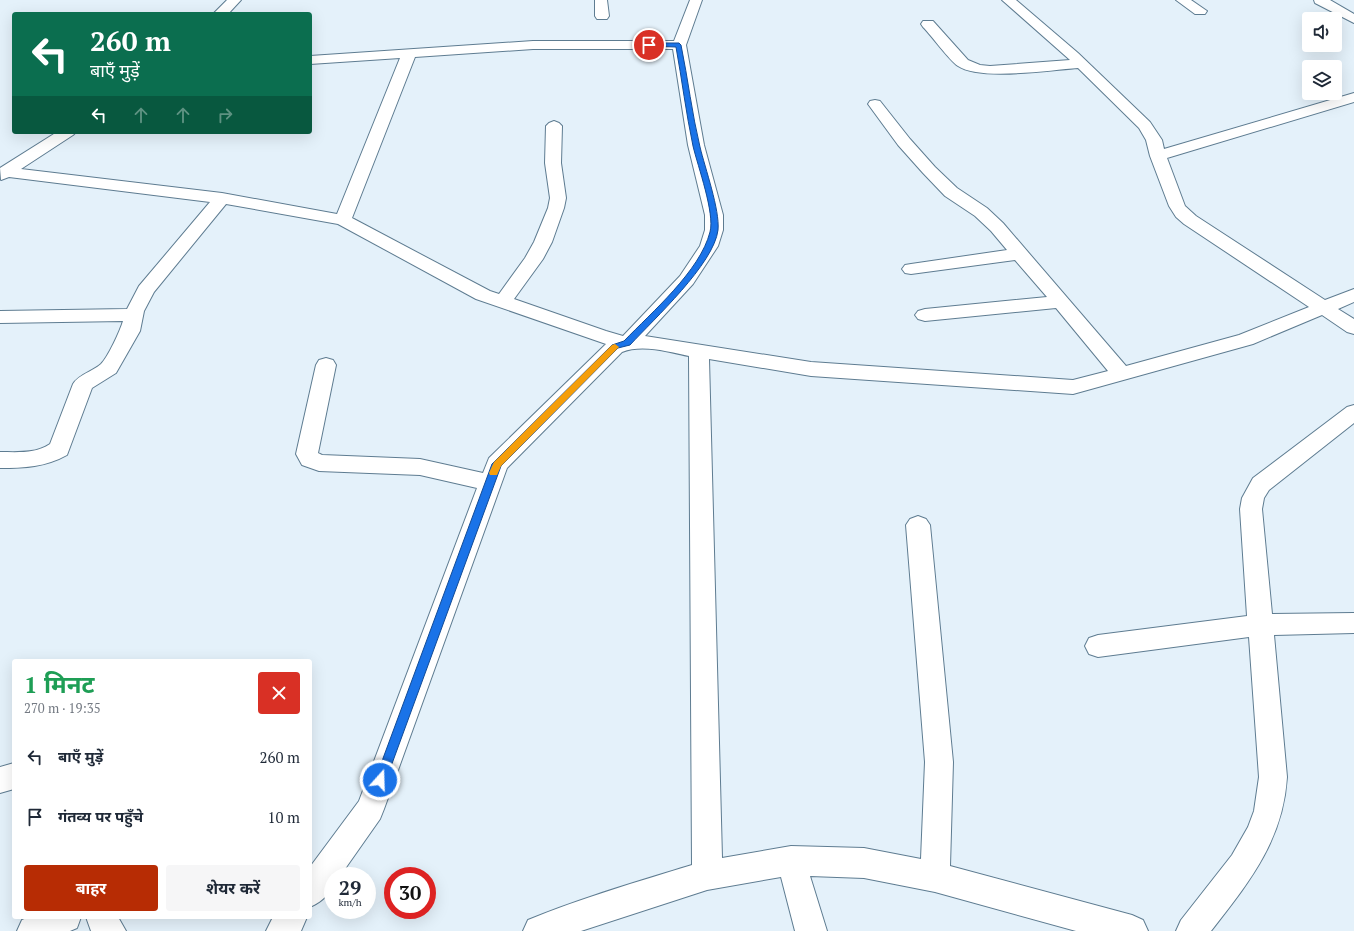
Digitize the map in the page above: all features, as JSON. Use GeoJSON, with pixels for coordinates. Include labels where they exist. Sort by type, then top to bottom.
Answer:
{"type":"FeatureCollection","features":[{"type":"Feature","properties":{"kind":"street"},"geometry":{"type":"LineString","coordinates":[[222,12],[235,0]]}},
{"type":"Feature","properties":{"kind":"street"},"geometry":{"type":"LineString","coordinates":[[601,0],[602,16]]}},
{"type":"Feature","properties":{"kind":"street"},"geometry":{"type":"LineString","coordinates":[[627,343],[687,280],[709,246],[714,230],[714,215],[696,145],[679,45],[696,0]]}},
{"type":"Feature","properties":{"kind":"street"},"geometry":{"type":"LineString","coordinates":[[1008,0],[1081,64],[1145,125],[1154,140],[1158,156],[1177,206],[1182,214],[1354,328]]}},
{"type":"Feature","properties":{"kind":"street"},"geometry":{"type":"LineString","coordinates":[[1182,0],[1200,11]]}},
{"type":"Feature","properties":{"kind":"street"},"geometry":{"type":"LineString","coordinates":[[1320,0],[1354,19]]}},
{"type":"Feature","properties":{"kind":"street"},"geometry":{"type":"LineString","coordinates":[[928,24],[963,63],[977,68],[990,70],[1081,64]]}},
{"type":"Feature","properties":{"kind":"street"},"geometry":{"type":"LineString","coordinates":[[312,60],[333,60],[533,45],[679,45]]}},
{"type":"Feature","properties":{"kind":"street"},"geometry":{"type":"LineString","coordinates":[[343,220],[409,54]]}},
{"type":"Feature","properties":{"kind":"street"},"geometry":{"type":"LineString","coordinates":[[1158,156],[1354,97]]}},
{"type":"Feature","properties":{"kind":"street"},"geometry":{"type":"LineString","coordinates":[[875,104],[904,142],[929,170],[951,192],[989,218],[1122,374]]}},
{"type":"Feature","properties":{"kind":"street"},"geometry":{"type":"LineString","coordinates":[[503,302],[534,259],[543,242],[556,208],[558,198],[553,163],[554,126]]}},
{"type":"Feature","properties":{"kind":"street"},"geometry":{"type":"LineString","coordinates":[[3,174],[65,134]]}},
{"type":"Feature","properties":{"kind":"street"},"geometry":{"type":"LineString","coordinates":[[3,174],[222,198],[343,220],[483,295],[600,336],[627,343]]}},
{"type":"Feature","properties":{"kind":"street"},"geometry":{"type":"LineString","coordinates":[[0,460],[39,459],[50,455],[58,449],[84,384],[109,368],[130,332],[135,311],[149,286],[222,198]]}},
{"type":"Feature","properties":{"kind":"street"},"geometry":{"type":"LineString","coordinates":[[911,269],[1020,254]]}},
{"type":"Feature","properties":{"kind":"street"},"geometry":{"type":"LineString","coordinates":[[312,889],[370,809],[497,464],[615,347],[627,343],[646,342],[811,369],[1073,387],[1246,340],[1354,295]]}},
{"type":"Feature","properties":{"kind":"street"},"geometry":{"type":"LineString","coordinates":[[925,315],[1061,302]]}},
{"type":"Feature","properties":{"kind":"street"},"geometry":{"type":"LineString","coordinates":[[0,317],[134,315]]}},
{"type":"Feature","properties":{"kind":"street"},"geometry":{"type":"LineString","coordinates":[[699,350],[707,875]]}},
{"type":"Feature","properties":{"kind":"street"},"geometry":{"type":"LineString","coordinates":[[326,365],[307,454],[310,459],[319,463],[420,467],[490,482]]}},
{"type":"Feature","properties":{"kind":"street"},"geometry":{"type":"LineString","coordinates":[[1192,931],[1247,858],[1265,822],[1272,798],[1273,777],[1251,509],[1254,498],[1261,484],[1354,412]]}},
{"type":"Feature","properties":{"kind":"street"},"geometry":{"type":"LineString","coordinates":[[918,525],[939,762],[935,877]]}},
{"type":"Feature","properties":{"kind":"street"},"geometry":{"type":"LineString","coordinates":[[1098,646],[1260,625],[1354,623]]}},
{"type":"Feature","properties":{"kind":"street"},"geometry":{"type":"LineString","coordinates":[[0,780],[12,777]]}},
{"type":"Feature","properties":{"kind":"street"},"geometry":{"type":"LineString","coordinates":[[791,861],[811,931]]}},
{"type":"Feature","properties":{"kind":"street"},"geometry":{"type":"LineString","coordinates":[[538,931],[604,907],[707,875],[791,861],[864,863],[935,877],[1132,931]]}},
{"type":"Feature","properties":{"kind":"street"},"geometry":{"type":"LineString","coordinates":[[33,931],[61,919]]}},
{"type":"Feature","properties":{"kind":"street"},"geometry":{"type":"LineString","coordinates":[[102,919],[110,931]]}},
{"type":"Feature","properties":{"kind":"street"},"geometry":{"type":"LineString","coordinates":[[282,931],[291,919]]}},
{"type":"Feature","properties":{"kind":"slow traffic"},"geometry":{"type":"LineString","coordinates":[[494,473],[497,464],[615,347]]}},
{"type":"Feature","properties":{"kind":"route"},"geometry":{"type":"LineString","coordinates":[[380,780],[497,464],[615,347],[627,343],[687,280],[709,246],[714,230],[714,215],[696,145],[679,45],[649,45]]}}]}
